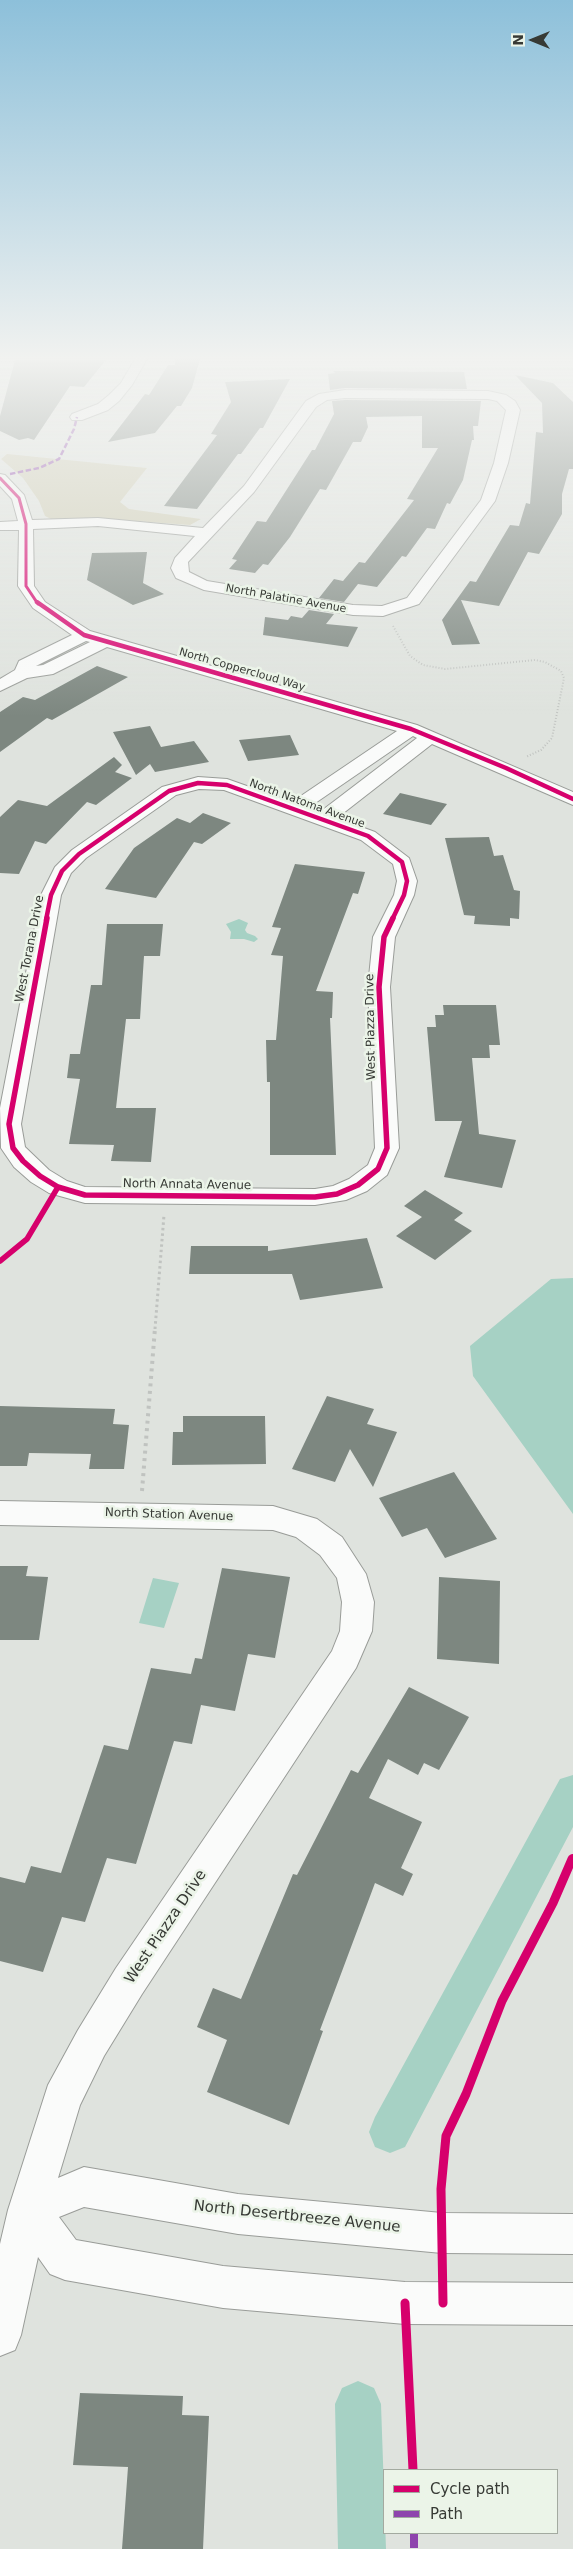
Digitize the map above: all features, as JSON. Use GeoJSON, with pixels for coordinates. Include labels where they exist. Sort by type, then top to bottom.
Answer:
{"type":"FeatureCollection","features":[{"type":"Feature","properties":{"kind":"street","name":"North Coppercloud Way"},"geometry":{"type":"LineString","coordinates":[[0,478],[19,498],[26,529],[26,586],[39,605],[84,635],[411,729],[573,799]]}},
{"type":"Feature","properties":{"kind":"street"},"geometry":{"type":"LineString","coordinates":[[0,526],[26,529],[204,537],[256,478]]}},
{"type":"Feature","properties":{"kind":"street"},"geometry":{"type":"LineString","coordinates":[[390,615],[413,601],[488,501],[496,478]]}},
{"type":"Feature","properties":{"kind":"street"},"geometry":{"type":"LineString","coordinates":[[0,535],[26,529]]}},
{"type":"Feature","properties":{"kind":"street","name":"North Palatine Avenue"},"geometry":{"type":"LineString","coordinates":[[204,537],[180,561],[179,568],[182,575],[190,580],[204,585],[390,615]]}},
{"type":"Feature","properties":{"kind":"street"},"geometry":{"type":"LineString","coordinates":[[24,673],[26,665],[84,635]]}},
{"type":"Feature","properties":{"kind":"street"},"geometry":{"type":"LineString","coordinates":[[0,686],[24,673],[47,670],[105,641]]}},
{"type":"Feature","properties":{"kind":"street"},"geometry":{"type":"LineString","coordinates":[[294,809],[411,729]]}},
{"type":"Feature","properties":{"kind":"street"},"geometry":{"type":"LineString","coordinates":[[322,820],[430,737]]}},
{"type":"Feature","properties":{"kind":"street","name":"North Natoma Avenue"},"geometry":{"type":"LineString","coordinates":[[198,784],[227,785],[368,836],[402,862]]}},
{"type":"Feature","properties":{"kind":"street","name":"West Torana Drive"},"geometry":{"type":"LineString","coordinates":[[23,1161],[13,1148],[9,1124],[51,894],[62,871],[79,854],[169,791],[198,784]]}},
{"type":"Feature","properties":{"kind":"street","name":"West Piazza Drive"},"geometry":{"type":"LineString","coordinates":[[358,1185],[378,1169],[387,1148],[379,988],[384,937],[404,895],[407,881],[402,862]]}},
{"type":"Feature","properties":{"kind":"street","name":"North Annata Avenue"},"geometry":{"type":"LineString","coordinates":[[23,1161],[58,1187],[85,1195],[315,1197],[337,1194],[358,1185]]}},
{"type":"Feature","properties":{"kind":"street","name":"North Station Avenue"},"geometry":{"type":"LineString","coordinates":[[0,1513],[140,1514],[273,1518],[306,1528],[331,1546]]}},
{"type":"Feature","properties":{"kind":"street","name":"West Piazza Drive"},"geometry":{"type":"LineString","coordinates":[[0,2335],[28,2210],[62,2099],[91,2043],[129,1981],[345,1658],[356,1630],[358,1602],[351,1574],[331,1546]]}},
{"type":"Feature","properties":{"kind":"street","name":"North Desertbreeze Avenue"},"geometry":{"type":"LineString","coordinates":[[28,2210],[84,2187],[238,2214],[442,2232],[573,2234]]}},
{"type":"Feature","properties":{"kind":"street"},"geometry":{"type":"LineString","coordinates":[[28,2210],[66,2259],[223,2287],[404,2304],[573,2304]]}},
{"type":"Feature","properties":{"kind":"path"},"geometry":{"type":"LineString","coordinates":[[390,615],[410,656],[423,665],[445,669],[535,660],[545,662],[561,671],[564,678],[552,738],[540,750],[518,760]]}},
{"type":"Feature","properties":{"kind":"path"},"geometry":{"type":"LineString","coordinates":[[140,1514],[165,1196]]}},
{"type":"Feature","properties":{"kind":"shaded area"},"geometry":{"type":"Polygon","coordinates":[[[23,478],[139,478],[120,502],[129,509],[201,519],[190,525],[107,519],[51,519],[45,516],[39,501],[23,478]]]}},
{"type":"Feature","properties":{"kind":"shaded area"},"geometry":{"type":"Polygon","coordinates":[[[239,919],[248,923],[245,930],[247,933],[258,939],[254,942],[244,939],[230,939],[231,932],[226,924],[239,919]]]}},
{"type":"Feature","properties":{"kind":"shaded area"},"geometry":{"type":"Polygon","coordinates":[[[573,1278],[573,1514],[473,1376],[470,1346],[551,1279],[573,1278]]]}},
{"type":"Feature","properties":{"kind":"shaded area"},"geometry":{"type":"Polygon","coordinates":[[[153,1578],[179,1583],[164,1628],[139,1623],[153,1578]]]}},
{"type":"Feature","properties":{"kind":"building"},"geometry":{"type":"Polygon","coordinates":[[[185,478],[220,478],[197,509],[164,506],[185,478]]]}},
{"type":"Feature","properties":{"kind":"building"},"geometry":{"type":"Polygon","coordinates":[[[294,478],[333,478],[326,490],[320,489],[290,537],[268,565],[263,564],[255,573],[229,569],[237,560],[232,559],[257,521],[266,522],[294,478]]]}},
{"type":"Feature","properties":{"kind":"building"},"geometry":{"type":"Polygon","coordinates":[[[420,478],[463,478],[450,504],[447,503],[435,529],[427,528],[406,557],[402,556],[377,587],[358,584],[344,602],[319,598],[334,579],[343,581],[359,562],[365,563],[414,500],[407,499],[420,478]]]}},
{"type":"Feature","properties":{"kind":"building"},"geometry":{"type":"Polygon","coordinates":[[[532,478],[566,478],[562,494],[562,514],[539,554],[528,552],[499,606],[461,600],[480,644],[452,645],[442,620],[470,581],[476,582],[510,525],[519,526],[526,503],[530,504],[532,478]]]}},
{"type":"Feature","properties":{"kind":"building"},"geometry":{"type":"Polygon","coordinates":[[[147,552],[143,583],[164,594],[133,605],[87,580],[92,553],[147,552]]]}},
{"type":"Feature","properties":{"kind":"building"},"geometry":{"type":"Polygon","coordinates":[[[309,610],[334,614],[326,624],[358,627],[348,647],[263,635],[265,617],[288,620],[291,616],[302,618],[309,610]]]}},
{"type":"Feature","properties":{"kind":"building"},"geometry":{"type":"Polygon","coordinates":[[[97,666],[128,677],[52,720],[47,718],[0,752],[0,712],[23,697],[35,700],[97,666]]]}},
{"type":"Feature","properties":{"kind":"building"},"geometry":{"type":"Polygon","coordinates":[[[150,726],[161,747],[194,741],[209,762],[155,772],[150,764],[136,775],[113,732],[150,726]]]}},
{"type":"Feature","properties":{"kind":"building"},"geometry":{"type":"Polygon","coordinates":[[[290,735],[299,755],[248,761],[239,740],[290,735]]]}},
{"type":"Feature","properties":{"kind":"building"},"geometry":{"type":"Polygon","coordinates":[[[114,757],[122,765],[115,772],[132,778],[96,805],[87,802],[46,844],[35,841],[19,874],[0,873],[0,817],[18,800],[47,806],[114,757]]]}},
{"type":"Feature","properties":{"kind":"building"},"geometry":{"type":"Polygon","coordinates":[[[400,793],[447,804],[431,825],[383,814],[400,793]]]}},
{"type":"Feature","properties":{"kind":"building"},"geometry":{"type":"Polygon","coordinates":[[[203,813],[231,823],[202,844],[194,842],[156,898],[105,889],[134,848],[177,818],[190,823],[203,813]]]}},
{"type":"Feature","properties":{"kind":"building"},"geometry":{"type":"Polygon","coordinates":[[[489,837],[494,856],[503,855],[514,890],[520,891],[519,919],[510,918],[510,926],[474,924],[475,916],[464,915],[445,838],[489,837]]]}},
{"type":"Feature","properties":{"kind":"building"},"geometry":{"type":"Polygon","coordinates":[[[295,864],[365,872],[358,894],[353,893],[316,991],[333,992],[332,1018],[330,1018],[336,1155],[270,1155],[270,1082],[267,1082],[266,1040],[276,1040],[283,956],[271,955],[281,928],[272,927],[295,864]]]}},
{"type":"Feature","properties":{"kind":"building"},"geometry":{"type":"Polygon","coordinates":[[[107,924],[163,924],[160,956],[144,956],[140,1019],[126,1019],[116,1108],[156,1108],[151,1162],[111,1161],[114,1145],[69,1144],[80,1079],[67,1078],[70,1054],[80,1054],[91,985],[102,985],[107,924]]]}},
{"type":"Feature","properties":{"kind":"building"},"geometry":{"type":"Polygon","coordinates":[[[443,1005],[496,1005],[500,1045],[489,1045],[490,1058],[472,1058],[479,1134],[516,1140],[502,1188],[444,1177],[462,1121],[435,1121],[427,1027],[436,1027],[435,1015],[444,1015],[443,1005]]]}},
{"type":"Feature","properties":{"kind":"building"},"geometry":{"type":"Polygon","coordinates":[[[425,1190],[463,1213],[454,1220],[472,1231],[435,1260],[396,1236],[422,1217],[404,1206],[425,1190]]]}},
{"type":"Feature","properties":{"kind":"building"},"geometry":{"type":"Polygon","coordinates":[[[367,1238],[383,1288],[300,1300],[292,1274],[189,1274],[191,1246],[268,1246],[268,1251],[367,1238]]]}},
{"type":"Feature","properties":{"kind":"building"},"geometry":{"type":"Polygon","coordinates":[[[327,1396],[374,1409],[367,1424],[397,1432],[373,1487],[350,1449],[335,1482],[292,1469],[327,1396]]]}},
{"type":"Feature","properties":{"kind":"building"},"geometry":{"type":"Polygon","coordinates":[[[0,1406],[115,1409],[113,1424],[129,1425],[124,1469],[89,1469],[91,1454],[29,1453],[27,1466],[0,1466],[0,1406]]]}},
{"type":"Feature","properties":{"kind":"building"},"geometry":{"type":"Polygon","coordinates":[[[183,1416],[265,1416],[266,1464],[172,1465],[173,1432],[183,1432],[183,1416]]]}},
{"type":"Feature","properties":{"kind":"building"},"geometry":{"type":"Polygon","coordinates":[[[454,1472],[497,1539],[445,1558],[427,1528],[402,1537],[379,1498],[454,1472]]]}},
{"type":"Feature","properties":{"kind":"building"},"geometry":{"type":"Polygon","coordinates":[[[0,1566],[28,1566],[26,1576],[48,1577],[39,1640],[0,1640],[0,1566]]]}},
{"type":"Feature","properties":{"kind":"building"},"geometry":{"type":"Polygon","coordinates":[[[222,1568],[290,1577],[275,1658],[248,1654],[235,1711],[201,1705],[192,1744],[174,1741],[136,1864],[107,1858],[85,1922],[62,1917],[43,1972],[0,1961],[0,1877],[25,1883],[31,1866],[61,1873],[104,1745],[128,1750],[151,1668],[191,1674],[195,1658],[202,1659],[222,1568]]]}},
{"type":"Feature","properties":{"kind":"building"},"geometry":{"type":"Polygon","coordinates":[[[439,1577],[500,1581],[499,1664],[437,1659],[439,1577]]]}},
{"type":"Feature","properties":{"kind":"building"},"geometry":{"type":"Polygon","coordinates":[[[409,1687],[469,1717],[439,1770],[424,1763],[418,1775],[388,1759],[369,1798],[422,1822],[401,1868],[413,1874],[403,1896],[375,1883],[320,2030],[323,2031],[289,2125],[207,2092],[227,2040],[197,2027],[213,1988],[241,1999],[293,1874],[297,1875],[351,1770],[358,1773],[409,1687]]]}},
{"type":"Feature","properties":{"kind":"building"},"geometry":{"type":"Polygon","coordinates":[[[80,2393],[183,2396],[182,2415],[209,2416],[203,2549],[122,2549],[128,2467],[73,2465],[80,2393]]]}},
{"type":"Feature","properties":{"kind":"waterway"},"geometry":{"type":"LineString","coordinates":[[390,2132],[573,1791]]}},
{"type":"Feature","properties":{"kind":"waterway"},"geometry":{"type":"LineString","coordinates":[[358,2404],[362,2549]]}},
{"type":"Feature","properties":{"kind":"marked path"},"geometry":{"type":"LineString","coordinates":[[414,2534],[414,2549]]}},
{"type":"Feature","properties":{"kind":"cycle path"},"geometry":{"type":"LineString","coordinates":[[0,478],[19,498],[26,524],[26,586],[39,605],[84,635],[411,729],[506,768],[573,799]]}},
{"type":"Feature","properties":{"kind":"cycle path"},"geometry":{"type":"LineString","coordinates":[[198,783],[227,785],[368,836],[402,862],[407,881],[404,895],[384,937],[379,987],[387,1148],[378,1169],[358,1185],[337,1194],[315,1197],[85,1195],[58,1187],[40,1176],[23,1161],[13,1148],[9,1124],[51,895],[62,871],[79,854],[169,791],[198,783]]}},
{"type":"Feature","properties":{"kind":"cycle path"},"geometry":{"type":"LineString","coordinates":[[0,1261],[27,1239],[58,1187]]}},
{"type":"Feature","properties":{"kind":"cycle path"},"geometry":{"type":"LineString","coordinates":[[443,2303],[441,2189],[446,2136],[466,2094],[502,2001],[553,1903],[573,1858]]}},
{"type":"Feature","properties":{"kind":"cycle path"},"geometry":{"type":"LineString","coordinates":[[405,2303],[413,2469]]}}]}
